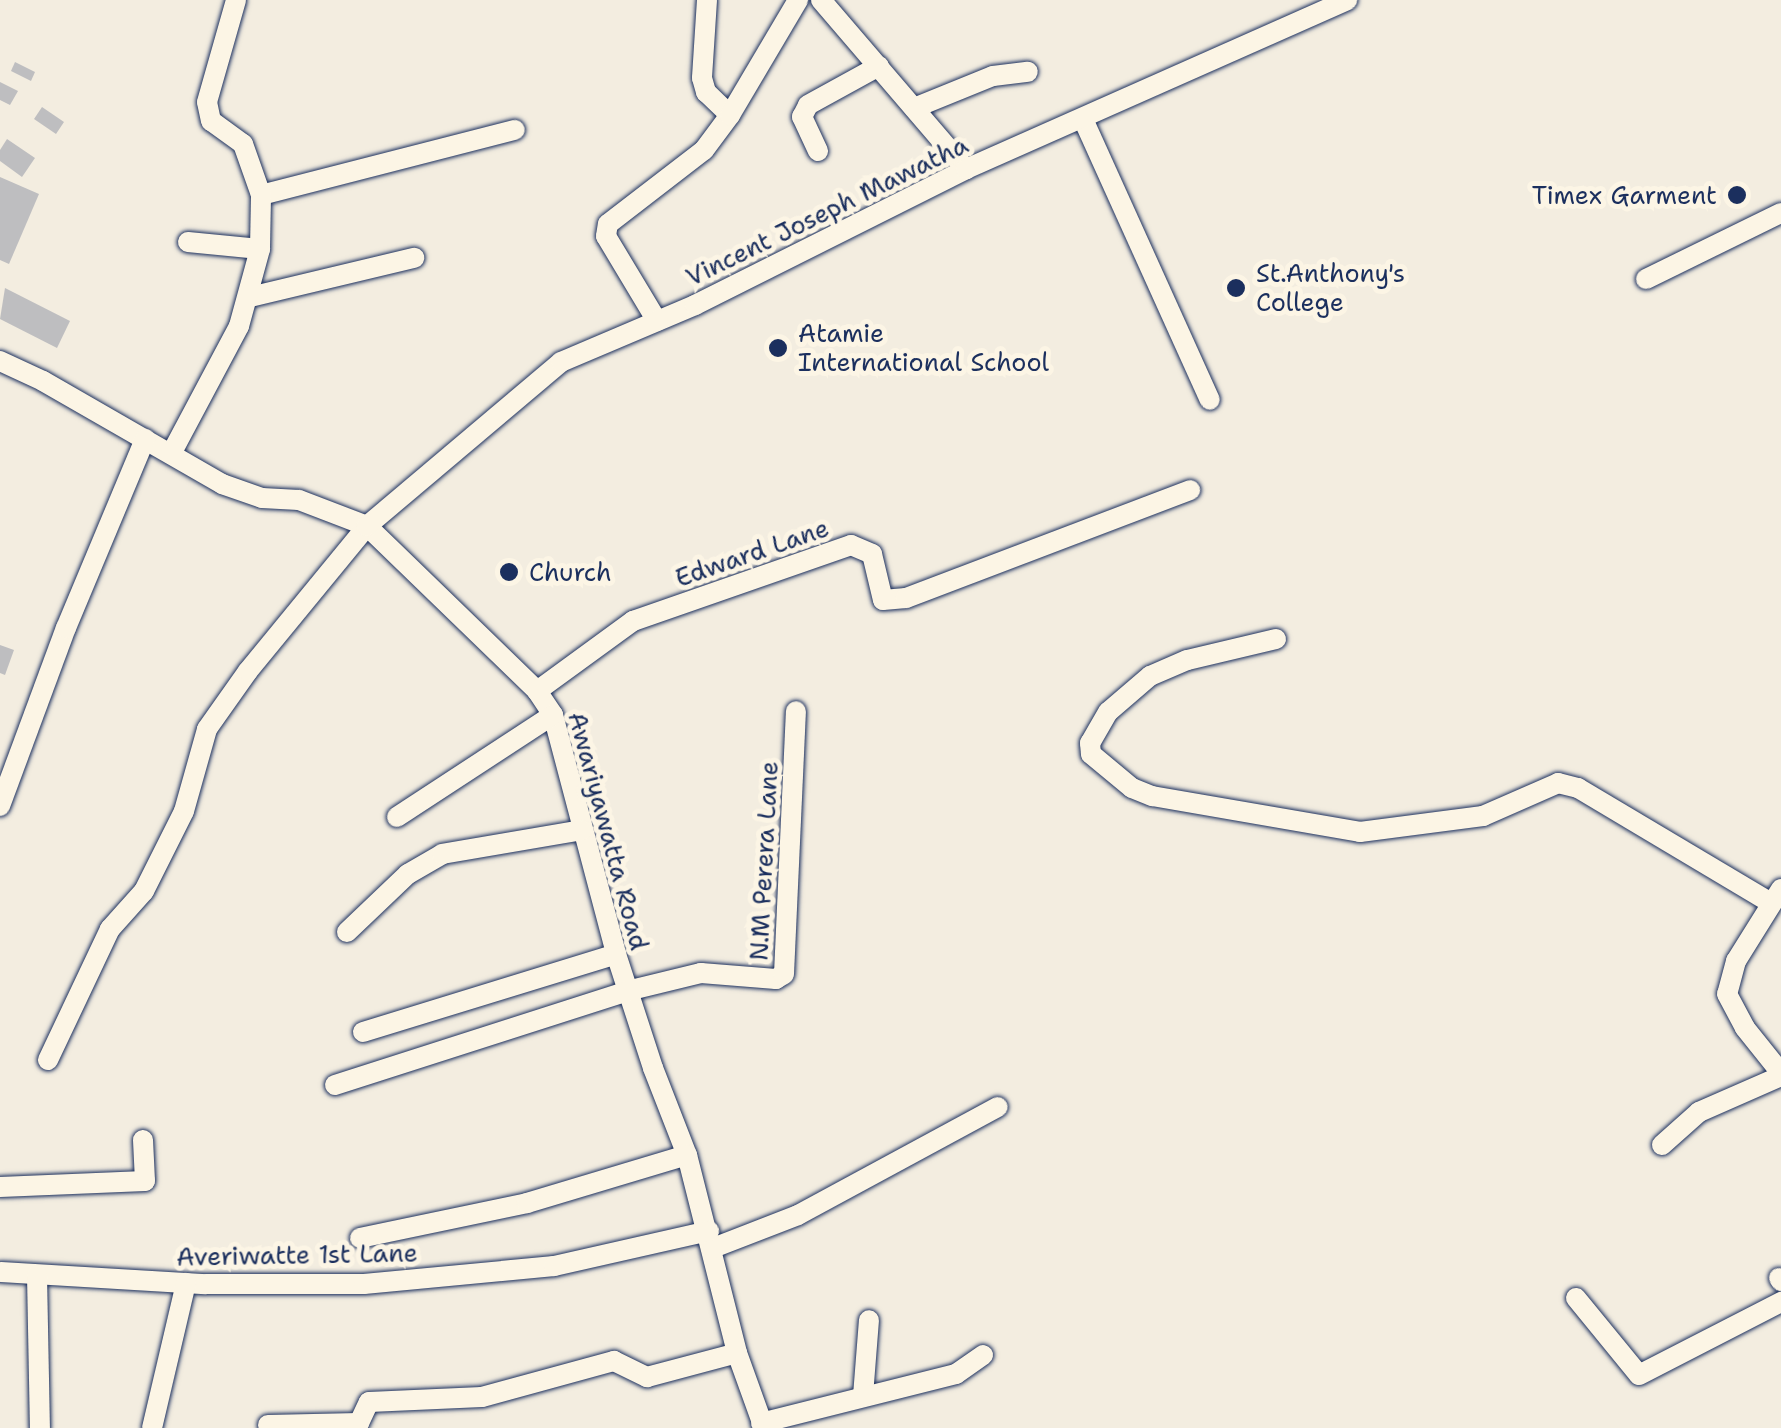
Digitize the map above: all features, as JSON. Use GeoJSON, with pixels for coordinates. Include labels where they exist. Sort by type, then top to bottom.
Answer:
{"type":"FeatureCollection","features":[{"type":"Feature","properties":{"kind":"street"},"geometry":{"type":"LineString","coordinates":[[171,454],[250,297],[260,249],[261,195],[242,144],[211,121],[207,102],[236,0]]}},
{"type":"Feature","properties":{"kind":"street"},"geometry":{"type":"LineString","coordinates":[[707,0],[702,78],[706,92],[730,116]]}},
{"type":"Feature","properties":{"kind":"street"},"geometry":{"type":"LineString","coordinates":[[656,321],[606,236],[608,224],[704,150],[730,116],[798,0]]}},
{"type":"Feature","properties":{"kind":"street"},"geometry":{"type":"LineString","coordinates":[[821,0],[966,170]]}},
{"type":"Feature","properties":{"kind":"street","name":"Vincent Joseph Mawatha"},"geometry":{"type":"LineString","coordinates":[[48,1060],[110,930],[144,891],[184,811],[207,729],[248,671],[366,526],[561,362],[656,321],[966,170],[1347,0]]}},
{"type":"Feature","properties":{"kind":"street"},"geometry":{"type":"LineString","coordinates":[[818,151],[802,118],[808,106],[879,66]]}},
{"type":"Feature","properties":{"kind":"street"},"geometry":{"type":"LineString","coordinates":[[914,108],[993,76],[1028,72]]}},
{"type":"Feature","properties":{"kind":"street"},"geometry":{"type":"LineString","coordinates":[[1083,118],[1210,400]]}},
{"type":"Feature","properties":{"kind":"street"},"geometry":{"type":"LineString","coordinates":[[261,195],[515,130]]}},
{"type":"Feature","properties":{"kind":"street"},"geometry":{"type":"LineString","coordinates":[[1646,279],[1781,212]]}},
{"type":"Feature","properties":{"kind":"street"},"geometry":{"type":"LineString","coordinates":[[188,242],[260,249]]}},
{"type":"Feature","properties":{"kind":"street"},"geometry":{"type":"LineString","coordinates":[[250,297],[414,258]]}},
{"type":"Feature","properties":{"kind":"street","name":"Awariyawatta Road"},"geometry":{"type":"LineString","coordinates":[[0,361],[222,484],[262,498],[300,500],[366,526],[537,690],[553,715],[616,954],[687,1155],[737,1354],[762,1425]]}},
{"type":"Feature","properties":{"kind":"street"},"geometry":{"type":"LineString","coordinates":[[0,806],[66,628],[145,439]]}},
{"type":"Feature","properties":{"kind":"street","name":"Edward Lane"},"geometry":{"type":"LineString","coordinates":[[537,690],[633,621],[851,545],[872,554],[882,600],[906,598],[1190,490]]}},
{"type":"Feature","properties":{"kind":"street"},"geometry":{"type":"LineString","coordinates":[[1276,638],[1187,660],[1150,676],[1108,712],[1096,730],[1090,754],[1132,788],[1152,796],[1360,832],[1483,816],[1558,783],[1578,788],[1776,896],[1736,961],[1727,994],[1744,1028],[1781,1075],[1699,1112],[1662,1145]]}},
{"type":"Feature","properties":{"kind":"street","name":"N.M Perera Lane"},"geometry":{"type":"LineString","coordinates":[[627,991],[701,973],[776,980],[784,974],[796,711]]}},
{"type":"Feature","properties":{"kind":"street"},"geometry":{"type":"LineString","coordinates":[[397,817],[553,715]]}},
{"type":"Feature","properties":{"kind":"street"},"geometry":{"type":"LineString","coordinates":[[347,932],[408,874],[442,854],[582,830]]}},
{"type":"Feature","properties":{"kind":"street"},"geometry":{"type":"LineString","coordinates":[[363,1032],[616,954]]}},
{"type":"Feature","properties":{"kind":"street"},"geometry":{"type":"LineString","coordinates":[[336,1085],[627,991]]}},
{"type":"Feature","properties":{"kind":"street","name":"Averiwatte 1st Lane"},"geometry":{"type":"LineString","coordinates":[[2,1272],[186,1283],[364,1284],[554,1266],[711,1240],[798,1216],[998,1107]]}},
{"type":"Feature","properties":{"kind":"street"},"geometry":{"type":"LineString","coordinates":[[0,1187],[145,1181],[142,1140]]}},
{"type":"Feature","properties":{"kind":"street"},"geometry":{"type":"LineString","coordinates":[[360,1238],[527,1203],[687,1155]]}},
{"type":"Feature","properties":{"kind":"street"},"geometry":{"type":"LineString","coordinates":[[37,1275],[40,1428]]}},
{"type":"Feature","properties":{"kind":"street"},"geometry":{"type":"LineString","coordinates":[[152,1428],[186,1283]]}},
{"type":"Feature","properties":{"kind":"street"},"geometry":{"type":"LineString","coordinates":[[1576,1298],[1639,1375],[1781,1302]]}},
{"type":"Feature","properties":{"kind":"street"},"geometry":{"type":"LineString","coordinates":[[863,1396],[869,1320]]}},
{"type":"Feature","properties":{"kind":"street"},"geometry":{"type":"LineString","coordinates":[[268,1424],[360,1423],[369,1402],[482,1397],[614,1361],[647,1377],[737,1354]]}},
{"type":"Feature","properties":{"kind":"street"},"geometry":{"type":"LineString","coordinates":[[762,1425],[956,1374],[983,1355]]}},
{"type":"Feature","properties":{"kind":"building"},"geometry":{"type":"Polygon","coordinates":[[[15,62],[35,72],[31,81],[11,71],[15,62]]]}},
{"type":"Feature","properties":{"kind":"building"},"geometry":{"type":"Polygon","coordinates":[[[0,82],[18,91],[10,105],[0,100],[0,82]]]}},
{"type":"Feature","properties":{"kind":"building"},"geometry":{"type":"Polygon","coordinates":[[[42,107],[64,122],[56,134],[34,119],[42,107]]]}},
{"type":"Feature","properties":{"kind":"building"},"geometry":{"type":"Polygon","coordinates":[[[7,139],[35,158],[22,177],[0,161],[0,150],[7,139]]]}},
{"type":"Feature","properties":{"kind":"building"},"geometry":{"type":"Polygon","coordinates":[[[0,177],[39,194],[9,264],[0,260],[0,177]]]}},
{"type":"Feature","properties":{"kind":"building"},"geometry":{"type":"Polygon","coordinates":[[[5,288],[70,321],[57,348],[0,319],[5,288]]]}},
{"type":"Feature","properties":{"kind":"building"},"geometry":{"type":"Polygon","coordinates":[[[0,645],[14,650],[5,675],[0,673],[0,645]]]}},
{"type":"Feature","properties":{"kind":"place","name":"Timex Garment"},"geometry":{"type":"Point","coordinates":[1737,195]}},
{"type":"Feature","properties":{"kind":"place","name":"St.Anthony's College"},"geometry":{"type":"Point","coordinates":[1236,288]}},
{"type":"Feature","properties":{"kind":"place","name":"Atamie International School"},"geometry":{"type":"Point","coordinates":[778,348]}},
{"type":"Feature","properties":{"kind":"place","name":"Church"},"geometry":{"type":"Point","coordinates":[509,572]}}]}
